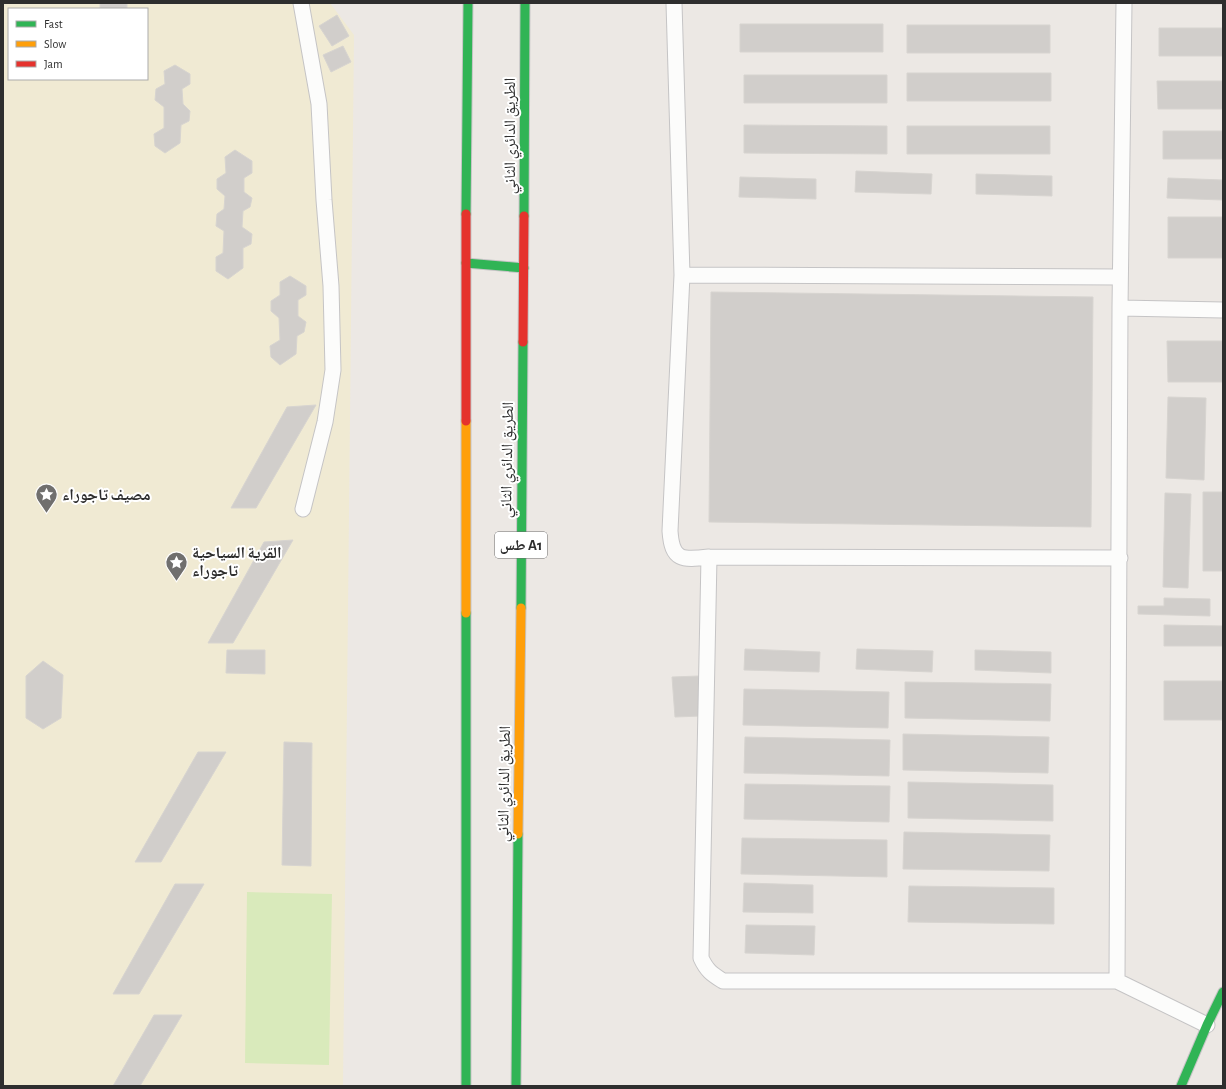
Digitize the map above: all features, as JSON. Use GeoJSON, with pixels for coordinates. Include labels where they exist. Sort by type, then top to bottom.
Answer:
{"type":"FeatureCollection","features":[{"type":"Feature","properties":{"kind":"main road"},"geometry":{"type":"LineString","coordinates":[[466,1086],[466,263],[468,3]]}},
{"type":"Feature","properties":{"kind":"main road","name":"الطريق الدائري الثاني"},"geometry":{"type":"LineString","coordinates":[[516,1086],[524,268],[525,3]]}},
{"type":"Feature","properties":{"kind":"main road"},"geometry":{"type":"LineString","coordinates":[[466,263],[524,268]]}},
{"type":"Feature","properties":{"kind":"main road"},"geometry":{"type":"LineString","coordinates":[[1181,1086],[1223,992]]}},
{"type":"Feature","properties":{"kind":"lane"},"geometry":{"type":"LineString","coordinates":[[301,3],[319,104],[324,200],[331,286],[333,370],[325,422],[302,509]]}},
{"type":"Feature","properties":{"kind":"lane"},"geometry":{"type":"LineString","coordinates":[[674,3],[682,274],[670,538],[671,546],[678,556],[689,559],[708,557],[1120,558]]}},
{"type":"Feature","properties":{"kind":"lane"},"geometry":{"type":"LineString","coordinates":[[1117,981],[1120,277],[1124,3]]}},
{"type":"Feature","properties":{"kind":"lane"},"geometry":{"type":"LineString","coordinates":[[682,274],[1120,277]]}},
{"type":"Feature","properties":{"kind":"lane"},"geometry":{"type":"LineString","coordinates":[[1120,308],[1223,310]]}},
{"type":"Feature","properties":{"kind":"lane"},"geometry":{"type":"LineString","coordinates":[[708,557],[701,958],[705,968],[712,975],[723,981],[1117,981],[1207,1025]]}},
{"type":"Feature","properties":{"kind":"sand","name":"القرية السياحية تاجوراء"},"geometry":{"type":"Polygon","coordinates":[[[3,3],[330,3],[354,35],[343,1086],[3,1086],[3,3]]]}},
{"type":"Feature","properties":{"kind":"green space"},"geometry":{"type":"Polygon","coordinates":[[[247,892],[332,894],[329,1065],[245,1063],[247,892]]]}},
{"type":"Feature","properties":{"kind":"building"},"geometry":{"type":"Polygon","coordinates":[[[100,3],[127,3],[127,8],[100,8],[100,3]]]}},
{"type":"Feature","properties":{"kind":"building"},"geometry":{"type":"Polygon","coordinates":[[[1223,3],[1223,4],[1160,4],[1223,3]]]}},
{"type":"Feature","properties":{"kind":"building"},"geometry":{"type":"Polygon","coordinates":[[[337,15],[349,36],[332,46],[319,26],[337,15]]]}},
{"type":"Feature","properties":{"kind":"building"},"geometry":{"type":"Polygon","coordinates":[[[740,24],[883,24],[883,52],[740,52],[740,24]]]}},
{"type":"Feature","properties":{"kind":"building"},"geometry":{"type":"Polygon","coordinates":[[[907,25],[1050,25],[1050,53],[907,53],[907,25]]]}},
{"type":"Feature","properties":{"kind":"building"},"geometry":{"type":"Polygon","coordinates":[[[1159,28],[1223,28],[1223,56],[1159,56],[1159,28]]]}},
{"type":"Feature","properties":{"kind":"building"},"geometry":{"type":"Polygon","coordinates":[[[343,46],[351,62],[331,72],[323,55],[343,46]]]}},
{"type":"Feature","properties":{"kind":"building"},"geometry":{"type":"Polygon","coordinates":[[[175,65],[190,74],[190,84],[182,89],[183,104],[190,111],[189,121],[181,125],[180,143],[165,153],[155,146],[154,134],[164,128],[164,107],[155,100],[156,89],[165,84],[164,71],[175,65]]]}},
{"type":"Feature","properties":{"kind":"building"},"geometry":{"type":"Polygon","coordinates":[[[907,73],[1051,73],[1051,101],[907,101],[907,73]]]}},
{"type":"Feature","properties":{"kind":"building"},"geometry":{"type":"Polygon","coordinates":[[[744,75],[887,75],[887,103],[744,103],[744,75]]]}},
{"type":"Feature","properties":{"kind":"building"},"geometry":{"type":"Polygon","coordinates":[[[1157,81],[1223,81],[1223,109],[1158,109],[1157,81]]]}},
{"type":"Feature","properties":{"kind":"building"},"geometry":{"type":"Polygon","coordinates":[[[744,125],[887,126],[887,154],[744,153],[744,125]]]}},
{"type":"Feature","properties":{"kind":"building"},"geometry":{"type":"Polygon","coordinates":[[[907,126],[1050,126],[1050,154],[907,154],[907,126]]]}},
{"type":"Feature","properties":{"kind":"building"},"geometry":{"type":"Polygon","coordinates":[[[1163,131],[1223,131],[1223,159],[1163,159],[1163,131]]]}},
{"type":"Feature","properties":{"kind":"building"},"geometry":{"type":"Polygon","coordinates":[[[235,150],[252,161],[252,173],[244,178],[244,192],[252,198],[250,207],[243,211],[242,227],[252,234],[251,244],[243,248],[243,268],[228,279],[216,271],[216,257],[223,253],[224,231],[216,226],[217,214],[224,209],[225,196],[217,189],[217,179],[226,173],[225,157],[235,150]]]}},
{"type":"Feature","properties":{"kind":"building"},"geometry":{"type":"Polygon","coordinates":[[[856,171],[932,174],[931,194],[855,192],[856,171]]]}},
{"type":"Feature","properties":{"kind":"building"},"geometry":{"type":"Polygon","coordinates":[[[976,174],[1052,176],[1052,196],[976,194],[976,174]]]}},
{"type":"Feature","properties":{"kind":"building"},"geometry":{"type":"Polygon","coordinates":[[[740,177],[816,179],[816,199],[739,197],[740,177]]]}},
{"type":"Feature","properties":{"kind":"building"},"geometry":{"type":"Polygon","coordinates":[[[1168,178],[1223,180],[1223,200],[1167,198],[1168,178]]]}},
{"type":"Feature","properties":{"kind":"building"},"geometry":{"type":"Polygon","coordinates":[[[1168,217],[1223,217],[1223,258],[1168,258],[1168,217]]]}},
{"type":"Feature","properties":{"kind":"building"},"geometry":{"type":"Polygon","coordinates":[[[290,276],[306,286],[306,295],[298,300],[298,316],[306,322],[304,332],[297,336],[296,354],[280,365],[271,357],[270,346],[280,340],[279,318],[271,311],[271,301],[280,295],[280,282],[290,276]]]}},
{"type":"Feature","properties":{"kind":"building"},"geometry":{"type":"Polygon","coordinates":[[[711,292],[1093,297],[1091,527],[709,522],[711,292]]]}},
{"type":"Feature","properties":{"kind":"building"},"geometry":{"type":"Polygon","coordinates":[[[1167,341],[1223,341],[1223,382],[1168,382],[1167,341]]]}},
{"type":"Feature","properties":{"kind":"building"},"geometry":{"type":"Polygon","coordinates":[[[1168,397],[1206,398],[1204,480],[1166,478],[1168,397]]]}},
{"type":"Feature","properties":{"kind":"building"},"geometry":{"type":"Polygon","coordinates":[[[316,405],[256,508],[231,508],[287,407],[316,405]]]}},
{"type":"Feature","properties":{"kind":"building"},"geometry":{"type":"Polygon","coordinates":[[[1203,492],[1223,492],[1223,571],[1203,571],[1203,492]]]}},
{"type":"Feature","properties":{"kind":"building"},"geometry":{"type":"Polygon","coordinates":[[[1165,493],[1191,494],[1188,588],[1163,587],[1165,493]]]}},
{"type":"Feature","properties":{"kind":"building"},"geometry":{"type":"Polygon","coordinates":[[[293,540],[233,643],[208,643],[264,542],[293,540]]]}},
{"type":"Feature","properties":{"kind":"building"},"geometry":{"type":"Polygon","coordinates":[[[1164,598],[1210,599],[1210,616],[1138,614],[1138,606],[1164,606],[1164,598]]]}},
{"type":"Feature","properties":{"kind":"building"},"geometry":{"type":"Polygon","coordinates":[[[1164,625],[1223,626],[1223,646],[1164,646],[1164,625]]]}},
{"type":"Feature","properties":{"kind":"building"},"geometry":{"type":"Polygon","coordinates":[[[745,649],[820,652],[819,672],[744,670],[745,649]]]}},
{"type":"Feature","properties":{"kind":"building"},"geometry":{"type":"Polygon","coordinates":[[[857,649],[933,651],[932,672],[856,669],[857,649]]]}},
{"type":"Feature","properties":{"kind":"building"},"geometry":{"type":"Polygon","coordinates":[[[227,650],[265,650],[265,674],[226,673],[227,650]]]}},
{"type":"Feature","properties":{"kind":"building"},"geometry":{"type":"Polygon","coordinates":[[[975,650],[1051,652],[1051,673],[975,670],[975,650]]]}},
{"type":"Feature","properties":{"kind":"building"},"geometry":{"type":"Polygon","coordinates":[[[43,661],[63,675],[61,718],[43,729],[26,718],[26,676],[43,661]]]}},
{"type":"Feature","properties":{"kind":"building"},"geometry":{"type":"Polygon","coordinates":[[[699,676],[701,716],[675,717],[672,677],[699,676]]]}},
{"type":"Feature","properties":{"kind":"building"},"geometry":{"type":"Polygon","coordinates":[[[1164,681],[1223,681],[1223,720],[1164,720],[1164,681]]]}},
{"type":"Feature","properties":{"kind":"building"},"geometry":{"type":"Polygon","coordinates":[[[905,682],[1051,684],[1050,721],[905,718],[905,682]]]}},
{"type":"Feature","properties":{"kind":"building"},"geometry":{"type":"Polygon","coordinates":[[[744,689],[889,692],[888,728],[743,725],[744,689]]]}},
{"type":"Feature","properties":{"kind":"building"},"geometry":{"type":"Polygon","coordinates":[[[903,734],[1049,737],[1048,773],[903,770],[903,734]]]}},
{"type":"Feature","properties":{"kind":"building"},"geometry":{"type":"Polygon","coordinates":[[[745,737],[890,740],[889,776],[744,773],[745,737]]]}},
{"type":"Feature","properties":{"kind":"building"},"geometry":{"type":"Polygon","coordinates":[[[284,742],[312,743],[311,866],[282,865],[284,742]]]}},
{"type":"Feature","properties":{"kind":"building"},"geometry":{"type":"Polygon","coordinates":[[[198,752],[226,752],[161,862],[135,862],[198,752]]]}},
{"type":"Feature","properties":{"kind":"building"},"geometry":{"type":"Polygon","coordinates":[[[908,782],[1053,785],[1053,821],[908,818],[908,782]]]}},
{"type":"Feature","properties":{"kind":"building"},"geometry":{"type":"Polygon","coordinates":[[[745,784],[890,786],[889,822],[744,819],[745,784]]]}},
{"type":"Feature","properties":{"kind":"building"},"geometry":{"type":"Polygon","coordinates":[[[904,832],[1050,835],[1049,871],[903,869],[904,832]]]}},
{"type":"Feature","properties":{"kind":"building"},"geometry":{"type":"Polygon","coordinates":[[[742,838],[887,840],[887,877],[741,874],[742,838]]]}},
{"type":"Feature","properties":{"kind":"building"},"geometry":{"type":"Polygon","coordinates":[[[744,883],[813,885],[813,913],[743,912],[744,883]]]}},
{"type":"Feature","properties":{"kind":"building"},"geometry":{"type":"Polygon","coordinates":[[[175,884],[204,884],[139,994],[113,994],[175,884]]]}},
{"type":"Feature","properties":{"kind":"building"},"geometry":{"type":"Polygon","coordinates":[[[909,886],[1054,888],[1054,924],[908,922],[909,886]]]}},
{"type":"Feature","properties":{"kind":"building"},"geometry":{"type":"Polygon","coordinates":[[[746,925],[815,926],[814,955],[745,953],[746,925]]]}},
{"type":"Feature","properties":{"kind":"building"},"geometry":{"type":"Polygon","coordinates":[[[154,1015],[182,1015],[140,1086],[113,1086],[154,1015]]]}},
{"type":"Feature","properties":{"kind":"traffic: fast"},"geometry":{"type":"LineString","coordinates":[[466,214],[468,3]]}},
{"type":"Feature","properties":{"kind":"traffic: fast"},"geometry":{"type":"LineString","coordinates":[[524,216],[525,3]]}},
{"type":"Feature","properties":{"kind":"traffic: fast"},"geometry":{"type":"LineString","coordinates":[[466,263],[524,268]]}},
{"type":"Feature","properties":{"kind":"traffic: fast"},"geometry":{"type":"LineString","coordinates":[[521,608],[523,342]]}},
{"type":"Feature","properties":{"kind":"traffic: fast"},"geometry":{"type":"LineString","coordinates":[[466,613],[466,1086]]}},
{"type":"Feature","properties":{"kind":"traffic: fast"},"geometry":{"type":"LineString","coordinates":[[516,1086],[518,834]]}},
{"type":"Feature","properties":{"kind":"traffic: fast"},"geometry":{"type":"LineString","coordinates":[[1181,1086],[1223,992]]}},
{"type":"Feature","properties":{"kind":"traffic: slow"},"geometry":{"type":"LineString","coordinates":[[466,421],[466,613]]}},
{"type":"Feature","properties":{"kind":"traffic: slow"},"geometry":{"type":"LineString","coordinates":[[518,834],[521,608]]}},
{"type":"Feature","properties":{"kind":"traffic: jam"},"geometry":{"type":"LineString","coordinates":[[466,214],[466,421]]}},
{"type":"Feature","properties":{"kind":"traffic: jam"},"geometry":{"type":"LineString","coordinates":[[523,342],[524,216]]}},
{"type":"Feature","properties":{"kind":"place","name":"مصيف تاجوراء"},"geometry":{"type":"Point","coordinates":[47,514]}},
{"type":"Feature","properties":{"kind":"place","name":"القرية السياحية تاجوراء"},"geometry":{"type":"Point","coordinates":[176,582]}}]}
